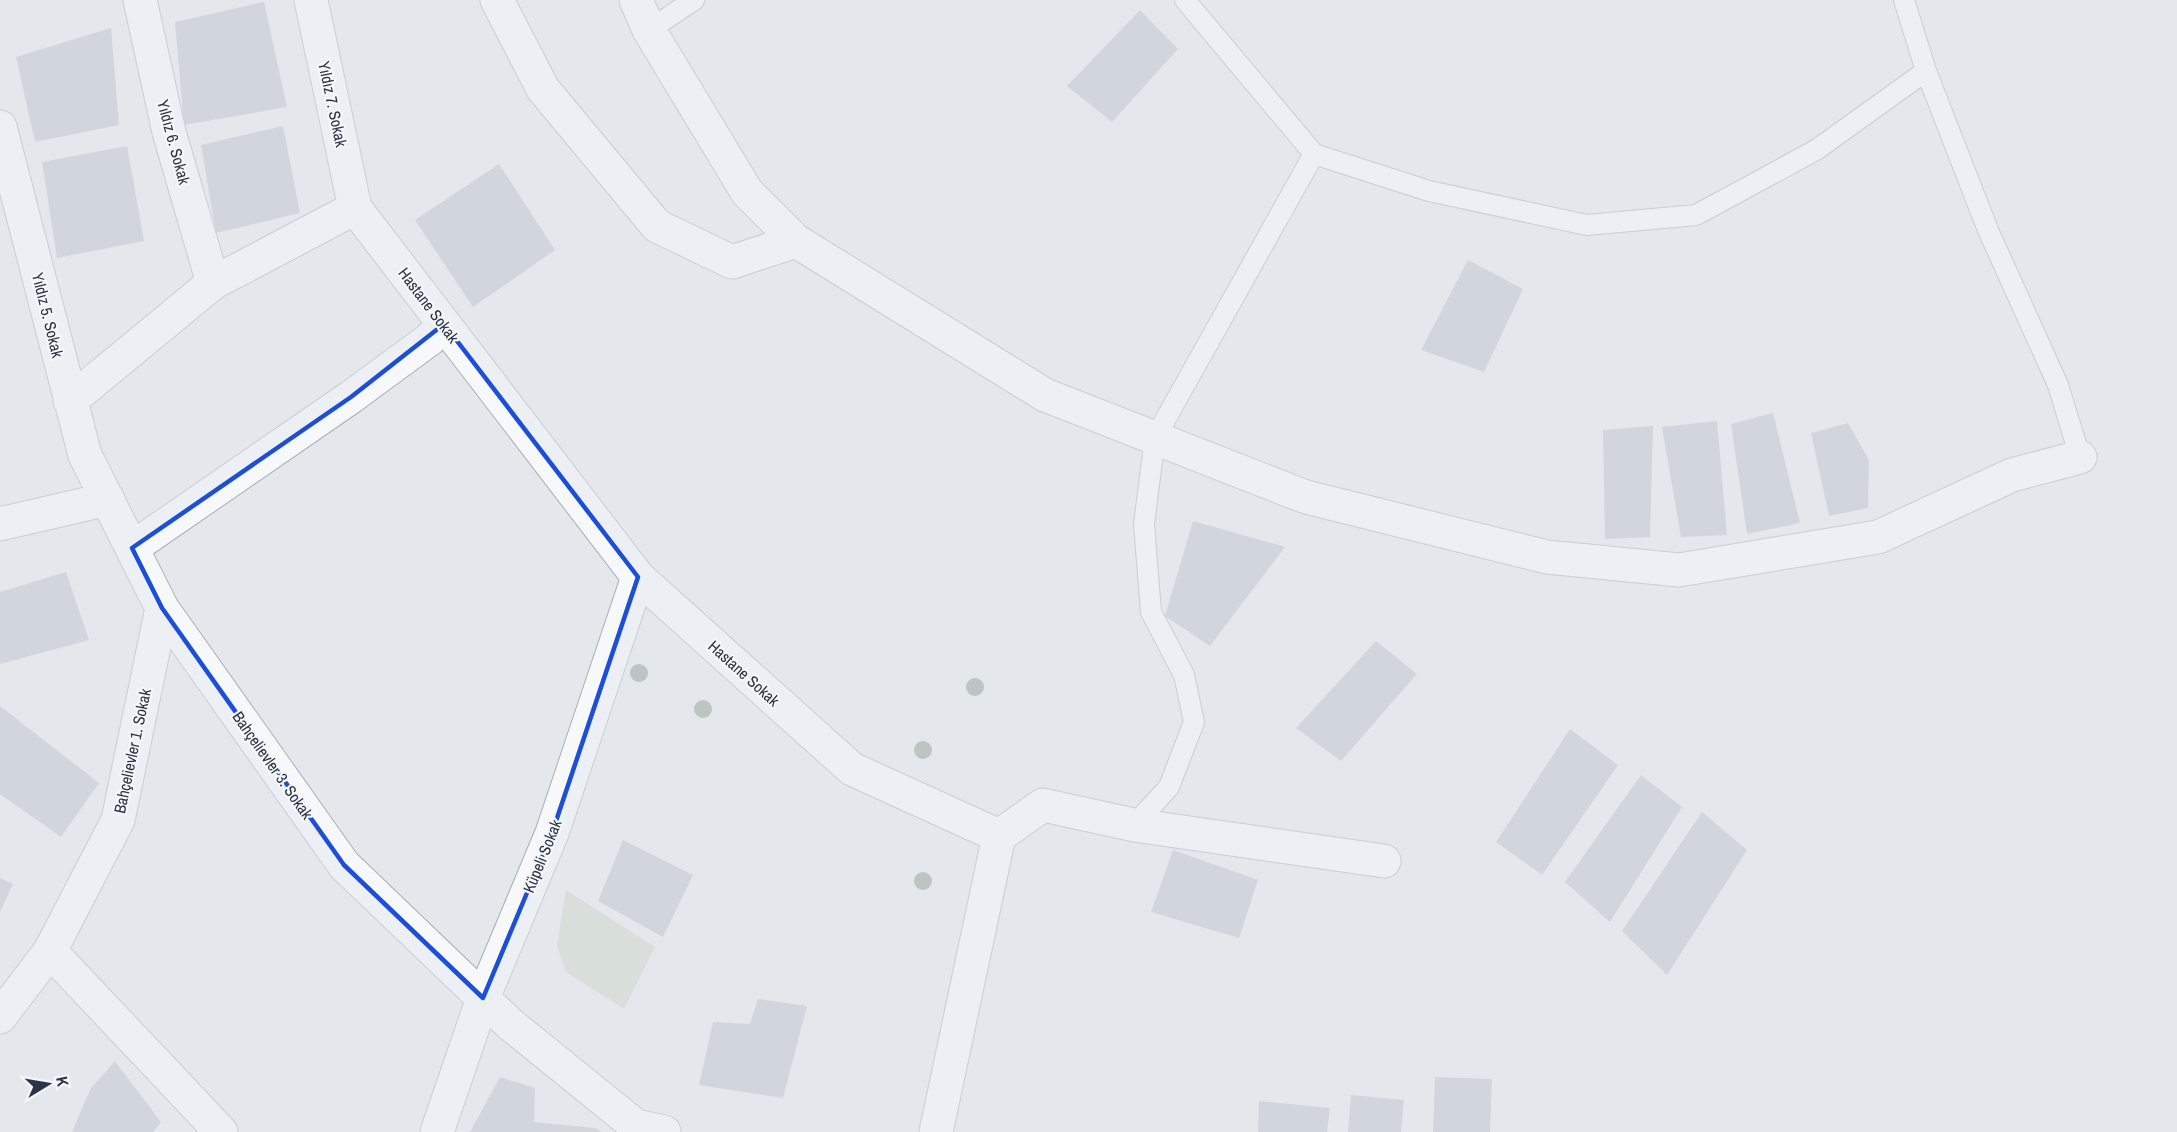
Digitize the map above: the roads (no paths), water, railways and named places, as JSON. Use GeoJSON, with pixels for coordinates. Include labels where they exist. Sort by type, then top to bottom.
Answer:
{"type":"FeatureCollection","features":[{"type":"Feature","properties":{"kind":"street","name":"Yıldız 6. Sokak"},"geometry":{"type":"LineString","coordinates":[[140,0],[169,132],[213,283]]}},
{"type":"Feature","properties":{"kind":"street","name":"Yıldız 7. Sokak"},"geometry":{"type":"LineString","coordinates":[[311,0],[355,208]]}},
{"type":"Feature","properties":{"kind":"street"},"geometry":{"type":"LineString","coordinates":[[497,0],[543,89],[657,226],[732,262],[796,241]]}},
{"type":"Feature","properties":{"kind":"street"},"geometry":{"type":"LineString","coordinates":[[636,0],[649,30],[747,192],[796,241],[1045,394],[1306,497],[1547,557],[1679,570],[1878,537],[2012,475],[2080,457]]}},
{"type":"Feature","properties":{"kind":"street","name":"Yıldız 5. Sokak"},"geometry":{"type":"LineString","coordinates":[[0,127],[70,400],[86,455],[108,499]]}},
{"type":"Feature","properties":{"kind":"street"},"geometry":{"type":"LineString","coordinates":[[70,400],[213,283],[355,208]]}},
{"type":"Feature","properties":{"kind":"street","name":"Hastane Sokak"},"geometry":{"type":"LineString","coordinates":[[355,208],[638,577],[852,769],[999,836]]}},
{"type":"Feature","properties":{"kind":"street"},"geometry":{"type":"LineString","coordinates":[[132,548],[351,397],[430,339],[444,324]]}},
{"type":"Feature","properties":{"kind":"street"},"geometry":{"type":"LineString","coordinates":[[0,524],[108,499]]}},
{"type":"Feature","properties":{"kind":"street","name":"Bahçelievler 3. Sokak"},"geometry":{"type":"LineString","coordinates":[[108,499],[162,608],[344,865],[510,1024],[636,1126],[664,1132]]}},
{"type":"Feature","properties":{"kind":"street","name":"Küpeli Sokak"},"geometry":{"type":"LineString","coordinates":[[437,1132],[483,998],[552,833],[638,577]]}},
{"type":"Feature","properties":{"kind":"street","name":"Bahçelievler 1. Sokak"},"geometry":{"type":"LineString","coordinates":[[0,1017],[50,951],[118,820],[162,608]]}},
{"type":"Feature","properties":{"kind":"street"},"geometry":{"type":"LineString","coordinates":[[936,1132],[999,836],[1042,805],[1134,825],[1384,861]]}},
{"type":"Feature","properties":{"kind":"street"},"geometry":{"type":"LineString","coordinates":[[50,951],[220,1132]]}},
{"type":"Feature","properties":{"kind":"lane"},"geometry":{"type":"LineString","coordinates":[[649,30],[694,0]]}},
{"type":"Feature","properties":{"kind":"lane"},"geometry":{"type":"LineString","coordinates":[[1185,0],[1314,154],[1429,191],[1587,225],[1696,215],[1816,150],[1926,71]]}},
{"type":"Feature","properties":{"kind":"lane"},"geometry":{"type":"LineString","coordinates":[[1904,0],[1926,71],[1988,230],[2058,384],[2080,457]]}},
{"type":"Feature","properties":{"kind":"lane"},"geometry":{"type":"LineString","coordinates":[[1134,825],[1169,787],[1194,722],[1184,675],[1151,612],[1144,524],[1155,438],[1314,154]]}}]}
